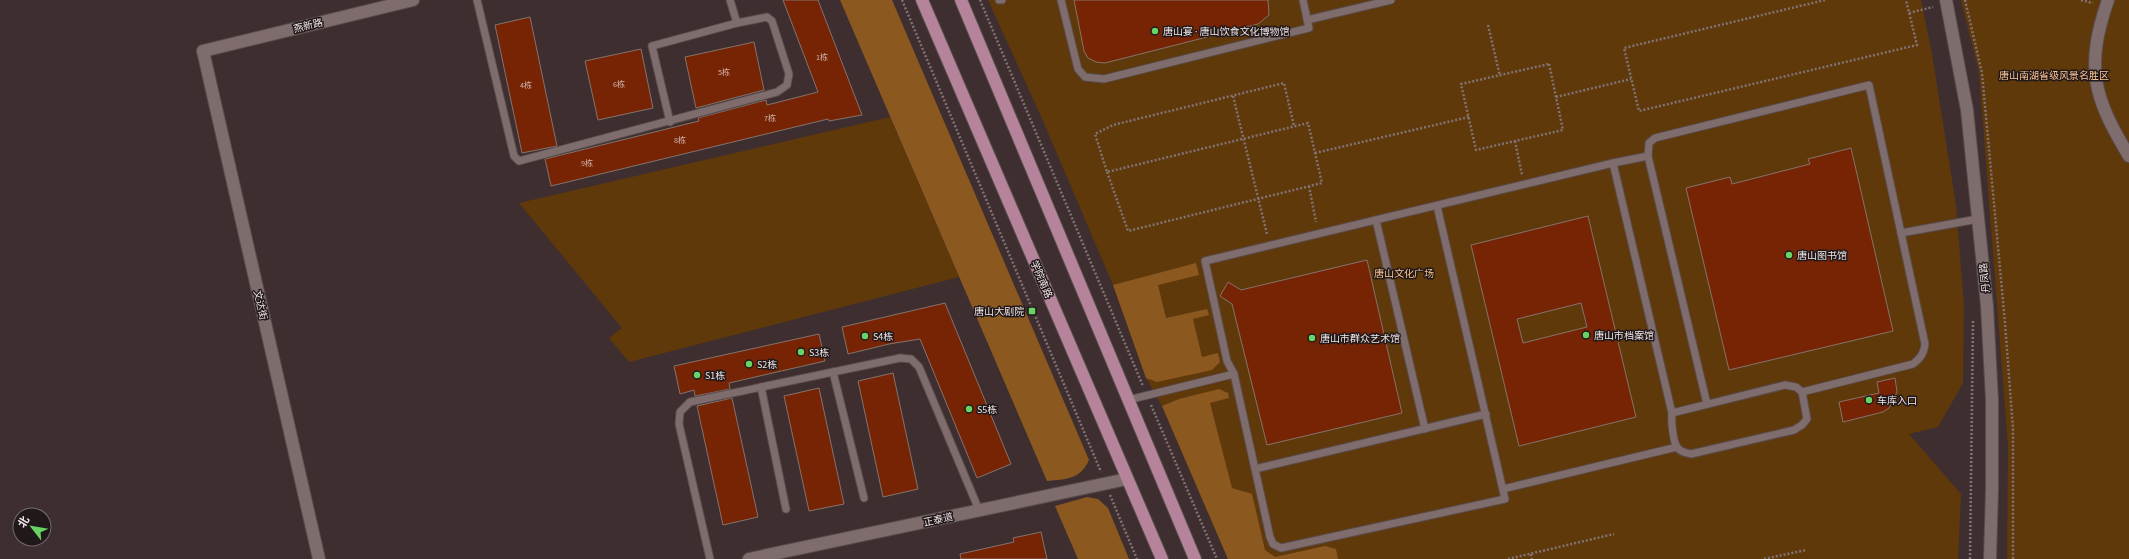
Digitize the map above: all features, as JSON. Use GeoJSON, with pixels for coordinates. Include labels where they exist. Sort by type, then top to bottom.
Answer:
{"type":"FeatureCollection","features":[{"type":"Feature","properties":{"kind":"main road","name":"学院南路"},"geometry":{"type":"LineString","coordinates":[[922,0],[1162,559]]}},
{"type":"Feature","properties":{"kind":"main road"},"geometry":{"type":"LineString","coordinates":[[961,0],[1195,559]]}},
{"type":"Feature","properties":{"kind":"street","name":"燕新路"},"geometry":{"type":"LineString","coordinates":[[203,51],[413,0]]}},
{"type":"Feature","properties":{"kind":"street","name":"丹凤路"},"geometry":{"type":"LineString","coordinates":[[1946,0],[1967,110],[1987,306],[1992,400],[1990,559]]}},
{"type":"Feature","properties":{"kind":"street"},"geometry":{"type":"LineString","coordinates":[[2108,0],[2097,40],[2094,64],[2095,82],[2109,123],[2129,156]]}},
{"type":"Feature","properties":{"kind":"street","name":"文达街"},"geometry":{"type":"LineString","coordinates":[[203,51],[319,559]]}},
{"type":"Feature","properties":{"kind":"street","name":"正泰道"},"geometry":{"type":"LineString","coordinates":[[750,559],[1128,479]]}},
{"type":"Feature","properties":{"kind":"lane"},"geometry":{"type":"LineString","coordinates":[[477,0],[514,156],[519,161],[670,122],[777,92],[787,85],[789,74],[772,21],[767,17],[737,23],[652,46],[670,122]]}},
{"type":"Feature","properties":{"kind":"lane"},"geometry":{"type":"LineString","coordinates":[[730,0],[737,23]]}},
{"type":"Feature","properties":{"kind":"lane"},"geometry":{"type":"LineString","coordinates":[[1061,0],[1078,69],[1085,77],[1104,79],[1309,28],[1303,0]]}},
{"type":"Feature","properties":{"kind":"lane"},"geometry":{"type":"LineString","coordinates":[[1307,20],[1391,0]]}},
{"type":"Feature","properties":{"kind":"lane"},"geometry":{"type":"LineString","coordinates":[[1707,404],[1648,156],[1649,143],[1655,138],[1869,85],[1925,344],[1920,359],[1913,364],[1802,392]]}},
{"type":"Feature","properties":{"kind":"lane"},"geometry":{"type":"LineString","coordinates":[[1437,206],[1505,499],[1281,548],[1274,544],[1270,537],[1234,374],[1226,360],[1205,261],[1613,163],[1648,156]]}},
{"type":"Feature","properties":{"kind":"lane"},"geometry":{"type":"LineString","coordinates":[[1613,163],[1672,412],[1671,423],[1677,447],[1684,453],[1691,454],[1794,430],[1802,425],[1807,419],[1802,392],[1796,387],[1785,385],[1672,412]]}},
{"type":"Feature","properties":{"kind":"lane"},"geometry":{"type":"LineString","coordinates":[[1901,233],[1978,219]]}},
{"type":"Feature","properties":{"kind":"lane"},"geometry":{"type":"LineString","coordinates":[[1376,220],[1425,429]]}},
{"type":"Feature","properties":{"kind":"lane"},"geometry":{"type":"LineString","coordinates":[[710,559],[679,424],[680,412],[690,402],[900,358],[911,358],[919,367],[979,510]]}},
{"type":"Feature","properties":{"kind":"lane"},"geometry":{"type":"LineString","coordinates":[[833,372],[864,498]]}},
{"type":"Feature","properties":{"kind":"lane"},"geometry":{"type":"LineString","coordinates":[[1128,400],[1234,374]]}},
{"type":"Feature","properties":{"kind":"lane"},"geometry":{"type":"LineString","coordinates":[[760,388],[786,509]]}},
{"type":"Feature","properties":{"kind":"lane"},"geometry":{"type":"LineString","coordinates":[[1255,469],[1486,414]]}},
{"type":"Feature","properties":{"kind":"lane"},"geometry":{"type":"LineString","coordinates":[[1503,489],[1677,447]]}},
{"type":"Feature","properties":{"kind":"path"},"geometry":{"type":"LineString","coordinates":[[902,0],[1137,559]]}},
{"type":"Feature","properties":{"kind":"path"},"geometry":{"type":"LineString","coordinates":[[980,0],[1217,559]]}},
{"type":"Feature","properties":{"kind":"path"},"geometry":{"type":"LineString","coordinates":[[1825,0],[1624,48],[1639,111],[1917,45],[1906,0]]}},
{"type":"Feature","properties":{"kind":"path"},"geometry":{"type":"LineString","coordinates":[[2081,0],[2092,5]]}},
{"type":"Feature","properties":{"kind":"path"},"geometry":{"type":"LineString","coordinates":[[1909,13],[1933,7],[1934,14]]}},
{"type":"Feature","properties":{"kind":"path"},"geometry":{"type":"LineString","coordinates":[[1488,26],[1500,76]]}},
{"type":"Feature","properties":{"kind":"path"},"geometry":{"type":"LineString","coordinates":[[1549,64],[1556,97],[1563,130],[1476,150],[1461,84],[1549,64]]}},
{"type":"Feature","properties":{"kind":"path"},"geometry":{"type":"LineString","coordinates":[[1556,97],[1631,79]]}},
{"type":"Feature","properties":{"kind":"path"},"geometry":{"type":"LineString","coordinates":[[1107,172],[1308,123],[1322,183],[1128,231],[1107,172],[1095,134],[1098,131],[1113,125],[1284,83],[1294,126]]}},
{"type":"Feature","properties":{"kind":"path"},"geometry":{"type":"LineString","coordinates":[[1233,96],[1266,234],[1273,232]]}},
{"type":"Feature","properties":{"kind":"path"},"geometry":{"type":"LineString","coordinates":[[1315,153],[1468,117]]}},
{"type":"Feature","properties":{"kind":"path"},"geometry":{"type":"LineString","coordinates":[[1515,141],[1525,185]]}},
{"type":"Feature","properties":{"kind":"path"},"geometry":{"type":"LineString","coordinates":[[1309,186],[1317,222],[1310,224]]}},
{"type":"Feature","properties":{"kind":"path"},"geometry":{"type":"LineString","coordinates":[[1970,559],[1973,315]]}},
{"type":"Feature","properties":{"kind":"path"},"geometry":{"type":"LineString","coordinates":[[1508,559],[1614,534]]}},
{"type":"Feature","properties":{"kind":"path"},"geometry":{"type":"LineString","coordinates":[[1764,559],[1806,550]]}},
{"type":"Feature","properties":{"kind":"path"},"geometry":{"type":"LineString","coordinates":[[1531,554],[1532,559]]}},
{"type":"Feature","properties":{"kind":"green space","name":"唐山文化广场"},"geometry":{"type":"Polygon","coordinates":[[[988,0],[1921,0],[1932,54],[1956,205],[1964,306],[1963,383],[1938,427],[1909,434],[1961,494],[1958,559],[1228,559],[1162,406],[1146,378],[1113,285],[1040,114],[988,0]]]}},
{"type":"Feature","properties":{"kind":"green space","name":"唐山南湖省级风景名胜区"},"geometry":{"type":"Polygon","coordinates":[[[1961,0],[2129,0],[2129,559],[2007,559],[2008,446],[1979,72],[1961,0]]]}},
{"type":"Feature","properties":{"kind":"green space"},"geometry":{"type":"Polygon","coordinates":[[[890,117],[959,277],[629,362],[609,338],[622,328],[519,203],[890,117]]]}},
{"type":"Feature","properties":{"kind":"shaded area"},"geometry":{"type":"Polygon","coordinates":[[[840,0],[892,0],[1089,460],[1085,467],[1077,475],[1066,479],[1047,481],[840,0]]]}},
{"type":"Feature","properties":{"kind":"shaded area"},"geometry":{"type":"Polygon","coordinates":[[[1196,263],[1199,275],[1158,285],[1166,318],[1207,309],[1209,315],[1193,319],[1202,357],[1218,353],[1220,362],[1212,370],[1157,382],[1146,378],[1113,285],[1196,263]]]}},
{"type":"Feature","properties":{"kind":"shaded area"},"geometry":{"type":"Polygon","coordinates":[[[1219,389],[1228,393],[1229,398],[1210,403],[1232,488],[1252,494],[1265,550],[1275,557],[1325,546],[1336,549],[1338,559],[1228,559],[1162,406],[1179,399],[1219,389]]]}},
{"type":"Feature","properties":{"kind":"shaded area"},"geometry":{"type":"Polygon","coordinates":[[[1087,497],[1098,499],[1108,508],[1129,559],[1078,559],[1055,506],[1087,497]]]}},
{"type":"Feature","properties":{"kind":"building"},"geometry":{"type":"Polygon","coordinates":[[[783,0],[818,0],[862,115],[829,121],[828,119],[551,186],[545,159],[699,121],[698,118],[766,100],[767,105],[818,92],[783,0]]]}},
{"type":"Feature","properties":{"kind":"building","name":"唐山宴 · 唐山饮食文化博物馆"},"geometry":{"type":"Polygon","coordinates":[[[1074,0],[1268,0],[1269,15],[1258,24],[1105,63],[1096,62],[1088,58],[1084,51],[1074,0]]]}},
{"type":"Feature","properties":{"kind":"building"},"geometry":{"type":"Polygon","coordinates":[[[530,17],[557,146],[522,153],[495,25],[530,17]]]}},
{"type":"Feature","properties":{"kind":"building"},"geometry":{"type":"Polygon","coordinates":[[[754,42],[764,90],[696,108],[685,57],[754,42]]]}},
{"type":"Feature","properties":{"kind":"building"},"geometry":{"type":"Polygon","coordinates":[[[641,49],[653,108],[598,120],[585,61],[641,49]]]}},
{"type":"Feature","properties":{"kind":"building","name":"唐山图书馆"},"geometry":{"type":"Polygon","coordinates":[[[1851,148],[1893,331],[1729,370],[1686,188],[1730,177],[1732,184],[1810,164],[1808,159],[1851,148]]]}},
{"type":"Feature","properties":{"kind":"building","name":"唐山市档案馆"},"geometry":{"type":"Polygon","coordinates":[[[1588,216],[1636,417],[1519,446],[1471,245],[1588,216]],[[1581,303],[1517,319],[1523,343],[1587,327],[1581,303]]]}},
{"type":"Feature","properties":{"kind":"building","name":"唐山市群众艺术馆"},"geometry":{"type":"Polygon","coordinates":[[[1367,260],[1402,413],[1267,445],[1232,304],[1220,296],[1228,282],[1241,290],[1367,260]]]}},
{"type":"Feature","properties":{"kind":"building"},"geometry":{"type":"Polygon","coordinates":[[[945,303],[1011,464],[977,478],[920,339],[889,344],[848,354],[842,327],[945,303]]]}},
{"type":"Feature","properties":{"kind":"building"},"geometry":{"type":"Polygon","coordinates":[[[819,334],[825,361],[729,383],[730,389],[695,396],[694,390],[680,394],[674,366],[819,334]]]}},
{"type":"Feature","properties":{"kind":"building"},"geometry":{"type":"Polygon","coordinates":[[[893,373],[918,489],[883,497],[858,381],[893,373]]]}},
{"type":"Feature","properties":{"kind":"building","name":"车库入口"},"geometry":{"type":"Polygon","coordinates":[[[1895,378],[1897,392],[1889,408],[1883,412],[1843,422],[1839,402],[1879,393],[1877,382],[1895,378]]]}},
{"type":"Feature","properties":{"kind":"building"},"geometry":{"type":"Polygon","coordinates":[[[819,388],[844,504],[809,511],[784,396],[819,388]]]}},
{"type":"Feature","properties":{"kind":"building"},"geometry":{"type":"Polygon","coordinates":[[[732,398],[758,517],[723,525],[697,406],[732,398]]]}},
{"type":"Feature","properties":{"kind":"building"},"geometry":{"type":"Polygon","coordinates":[[[1041,532],[1047,559],[961,559],[960,554],[1014,542],[1013,538],[1041,532]]]}},
{"type":"Feature","properties":{"kind":"place","name":"唐山宴 · 唐山饮食文化博物馆"},"geometry":{"type":"Point","coordinates":[1155,31]}},
{"type":"Feature","properties":{"kind":"place","name":"唐山图书馆"},"geometry":{"type":"Point","coordinates":[1789,255]}},
{"type":"Feature","properties":{"kind":"place","name":"唐山大剧院"},"geometry":{"type":"Point","coordinates":[1032,311]}},
{"type":"Feature","properties":{"kind":"place","name":"唐山市档案馆"},"geometry":{"type":"Point","coordinates":[1586,335]}},
{"type":"Feature","properties":{"kind":"place","name":"S4栋"},"geometry":{"type":"Point","coordinates":[865,336]}},
{"type":"Feature","properties":{"kind":"place","name":"唐山市群众艺术馆"},"geometry":{"type":"Point","coordinates":[1312,338]}},
{"type":"Feature","properties":{"kind":"place","name":"S3栋"},"geometry":{"type":"Point","coordinates":[801,352]}},
{"type":"Feature","properties":{"kind":"place","name":"S2栋"},"geometry":{"type":"Point","coordinates":[749,364]}},
{"type":"Feature","properties":{"kind":"place","name":"S1栋"},"geometry":{"type":"Point","coordinates":[697,375]}},
{"type":"Feature","properties":{"kind":"place","name":"车库入口"},"geometry":{"type":"Point","coordinates":[1869,400]}},
{"type":"Feature","properties":{"kind":"place","name":"S5栋"},"geometry":{"type":"Point","coordinates":[969,409]}}]}
